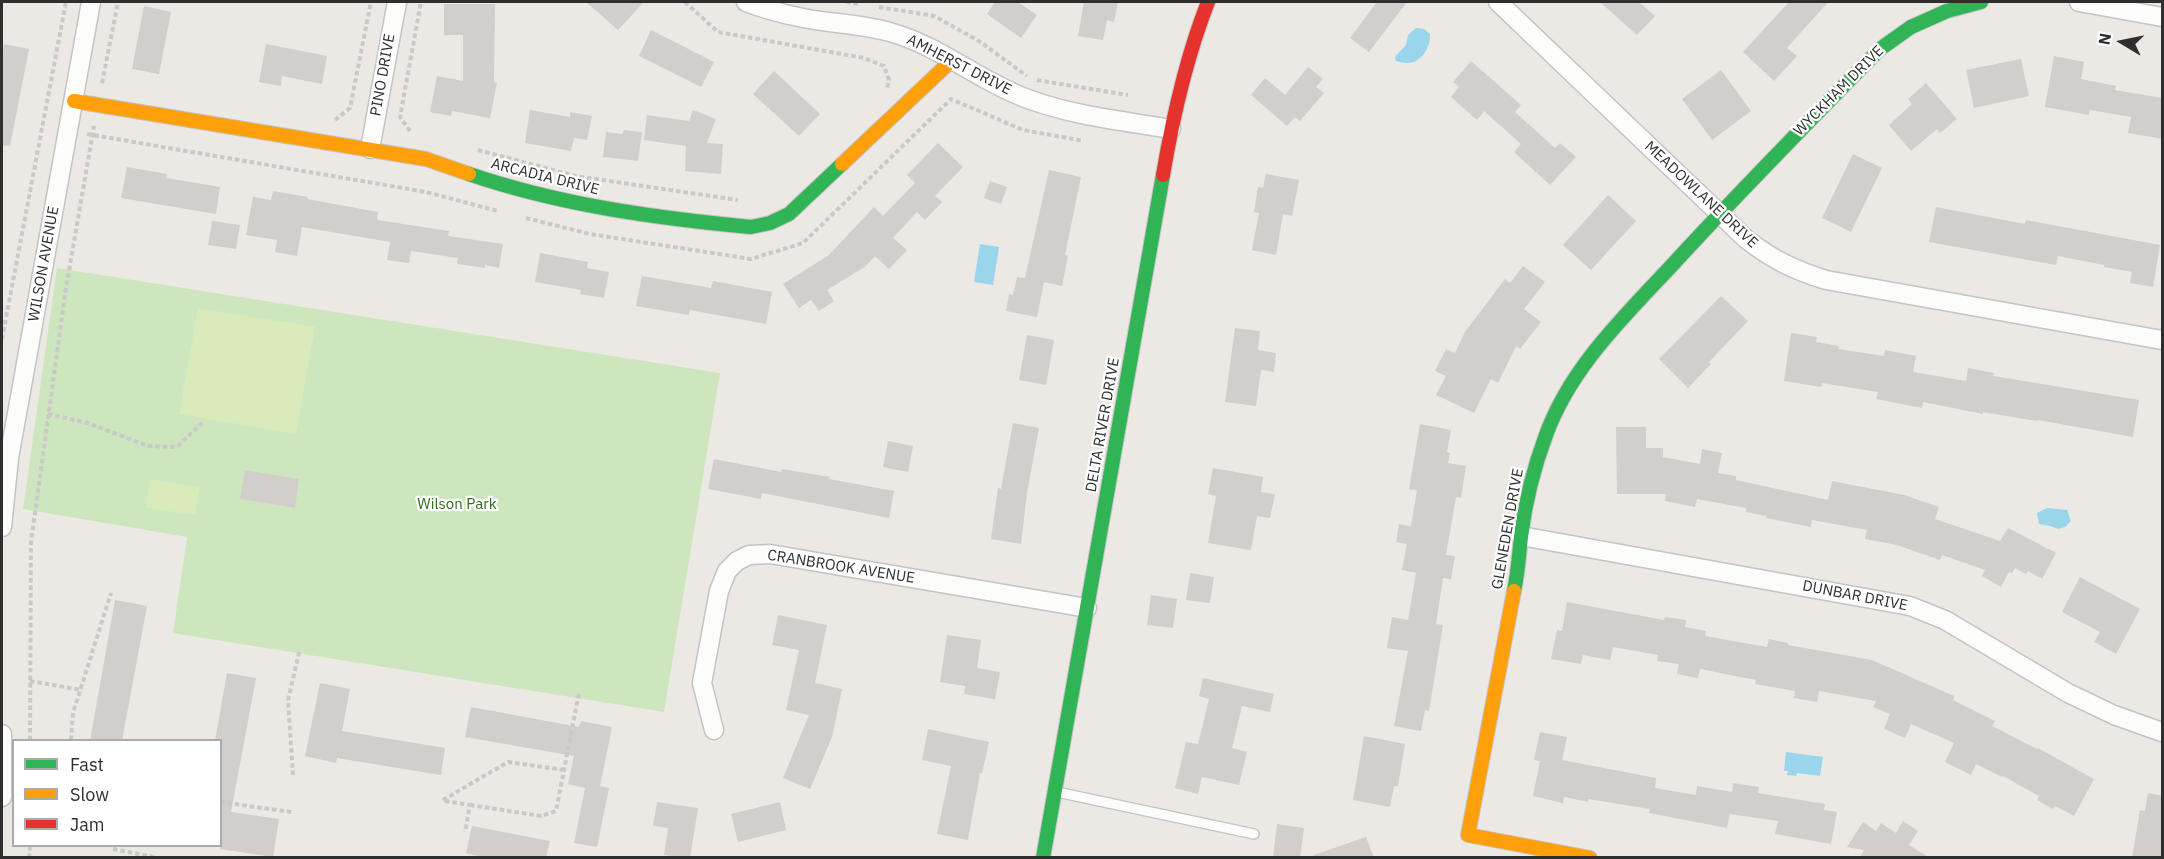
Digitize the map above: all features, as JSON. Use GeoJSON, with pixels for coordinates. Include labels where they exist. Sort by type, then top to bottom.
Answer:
{"type":"FeatureCollection","features":[{"type":"Feature","properties":{"kind":"street","name":"WILSON AVENUE"},"geometry":{"type":"LineString","coordinates":[[2,527],[7,438],[74,101],[91,2]]}},
{"type":"Feature","properties":{"kind":"street","name":"PINO DRIVE"},"geometry":{"type":"LineString","coordinates":[[370,148],[397,2]]}},
{"type":"Feature","properties":{"kind":"street","name":"AMHERST DRIVE"},"geometry":{"type":"LineString","coordinates":[[746,2],[803,18],[893,32],[928,46],[986,80],[1028,99],[1073,112],[1172,129]]}},
{"type":"Feature","properties":{"kind":"street","name":"DELTA RIVER DRIVE"},"geometry":{"type":"LineString","coordinates":[[1043,858],[1172,129],[1193,40],[1208,2]]}},
{"type":"Feature","properties":{"kind":"street","name":"MEADOWLANE DRIVE"},"geometry":{"type":"LineString","coordinates":[[1498,2],[1719,214],[1768,256],[1794,269],[1826,280],[2163,340]]}},
{"type":"Feature","properties":{"kind":"street","name":"WYCKHAM DRIVE"},"geometry":{"type":"LineString","coordinates":[[1719,214],[1880,49],[1911,27],[1947,11],[1982,2]]}},
{"type":"Feature","properties":{"kind":"street"},"geometry":{"type":"LineString","coordinates":[[2079,2],[2163,17]]}},
{"type":"Feature","properties":{"kind":"street","name":"ARCADIA DRIVE"},"geometry":{"type":"LineString","coordinates":[[74,101],[426,159],[514,189],[614,211],[706,224],[751,227],[770,223],[789,214],[951,61]]}},
{"type":"Feature","properties":{"kind":"street","name":"GLENEDEN DRIVE"},"geometry":{"type":"LineString","coordinates":[[1590,858],[1468,835],[1519,565],[1521,536],[1534,471],[1546,434],[1567,391],[1596,347],[1719,214]]}},
{"type":"Feature","properties":{"kind":"street","name":"DUNBAR DRIVE"},"geometry":{"type":"LineString","coordinates":[[1521,536],[1910,606],[1945,620],[2068,693],[2114,716],[2163,732]]}},
{"type":"Feature","properties":{"kind":"street","name":"CRANBROOK AVENUE"},"geometry":{"type":"LineString","coordinates":[[714,730],[702,682],[719,591],[727,571],[749,555],[770,554],[1087,608]]}},
{"type":"Feature","properties":{"kind":"street"},"geometry":{"type":"LineString","coordinates":[[2,734],[2,796]]}},
{"type":"Feature","properties":{"kind":"lane"},"geometry":{"type":"LineString","coordinates":[[1055,791],[1254,834]]}},
{"type":"Feature","properties":{"kind":"path"},"geometry":{"type":"LineString","coordinates":[[2,339],[66,2]]}},
{"type":"Feature","properties":{"kind":"path"},"geometry":{"type":"LineString","coordinates":[[30,739],[31,542],[66,288],[118,2]]}},
{"type":"Feature","properties":{"kind":"path"},"geometry":{"type":"LineString","coordinates":[[324,121],[335,120],[351,108],[371,2]]}},
{"type":"Feature","properties":{"kind":"path"},"geometry":{"type":"LineString","coordinates":[[419,134],[408,130],[400,117],[421,2]]}},
{"type":"Feature","properties":{"kind":"path"},"geometry":{"type":"LineString","coordinates":[[686,2],[718,32],[864,58],[884,66],[889,80],[886,94]]}},
{"type":"Feature","properties":{"kind":"path"},"geometry":{"type":"LineString","coordinates":[[846,2],[934,16],[979,41],[1030,78],[1128,95]]}},
{"type":"Feature","properties":{"kind":"path"},"geometry":{"type":"LineString","coordinates":[[475,149],[575,176],[746,201]]}},
{"type":"Feature","properties":{"kind":"path"},"geometry":{"type":"LineString","coordinates":[[48,414],[88,423],[148,446],[177,447],[203,422]]}},
{"type":"Feature","properties":{"kind":"path"},"geometry":{"type":"LineString","coordinates":[[71,739],[73,713],[111,593]]}},
{"type":"Feature","properties":{"kind":"path"},"geometry":{"type":"LineString","coordinates":[[293,775],[288,700],[300,649]]}},
{"type":"Feature","properties":{"kind":"path"},"geometry":{"type":"LineString","coordinates":[[30,681],[82,690]]}},
{"type":"Feature","properties":{"kind":"path"},"geometry":{"type":"LineString","coordinates":[[564,770],[508,762],[443,800],[541,816],[556,811],[564,770],[579,693]]}},
{"type":"Feature","properties":{"kind":"path"},"geometry":{"type":"LineString","coordinates":[[222,802],[291,812]]}},
{"type":"Feature","properties":{"kind":"path"},"geometry":{"type":"LineString","coordinates":[[465,832],[470,804]]}},
{"type":"Feature","properties":{"kind":"path"},"geometry":{"type":"LineString","coordinates":[[113,849],[159,858]]}},
{"type":"Feature","properties":{"kind":"green space","name":"Wilson Park"},"geometry":{"type":"Polygon","coordinates":[[[57,268],[720,373],[664,712],[173,633],[187,537],[23,509],[57,268]]]}},
{"type":"Feature","properties":{"kind":"green space"},"geometry":{"type":"Polygon","coordinates":[[[198,308],[315,327],[296,434],[179,414],[198,308]]]}},
{"type":"Feature","properties":{"kind":"green space"},"geometry":{"type":"Polygon","coordinates":[[[150,479],[200,487],[195,515],[146,508],[150,479]]]}},
{"type":"Feature","properties":{"kind":"water"},"geometry":{"type":"Polygon","coordinates":[[[1416,28],[1424,29],[1430,34],[1424,54],[1411,63],[1396,61],[1395,57],[1406,45],[1408,35],[1416,28]]]}},
{"type":"Feature","properties":{"kind":"water"},"geometry":{"type":"Polygon","coordinates":[[[980,244],[999,247],[993,285],[974,282],[980,244]]]}},
{"type":"Feature","properties":{"kind":"water"},"geometry":{"type":"Polygon","coordinates":[[[2047,508],[2067,510],[2071,521],[2065,527],[2058,529],[2039,524],[2037,513],[2047,508]]]}},
{"type":"Feature","properties":{"kind":"water"},"geometry":{"type":"Polygon","coordinates":[[[1786,752],[1823,757],[1820,776],[1797,773],[1796,776],[1787,775],[1788,771],[1784,771],[1786,752]]]}},
{"type":"Feature","properties":{"kind":"building"},"geometry":{"type":"Polygon","coordinates":[[[586,2],[644,2],[618,30],[586,2]]]}},
{"type":"Feature","properties":{"kind":"building"},"geometry":{"type":"Polygon","coordinates":[[[995,2],[1018,2],[1037,15],[1021,38],[987,14],[995,2]]]}},
{"type":"Feature","properties":{"kind":"building"},"geometry":{"type":"Polygon","coordinates":[[[1084,2],[1118,2],[1114,22],[1107,20],[1103,40],[1078,36],[1084,2]]]}},
{"type":"Feature","properties":{"kind":"building"},"geometry":{"type":"Polygon","coordinates":[[[1377,2],[1407,2],[1369,52],[1350,38],[1377,2]]]}},
{"type":"Feature","properties":{"kind":"building"},"geometry":{"type":"Polygon","coordinates":[[[1600,2],[1639,2],[1655,16],[1637,35],[1600,2]]]}},
{"type":"Feature","properties":{"kind":"building"},"geometry":{"type":"Polygon","coordinates":[[[1789,2],[1828,2],[1787,48],[1797,56],[1774,81],[1743,52],[1789,2]]]}},
{"type":"Feature","properties":{"kind":"building"},"geometry":{"type":"Polygon","coordinates":[[[444,4],[495,4],[494,82],[497,83],[490,118],[452,111],[451,116],[430,112],[437,76],[463,81],[463,35],[444,35],[444,4]]]}},
{"type":"Feature","properties":{"kind":"building"},"geometry":{"type":"Polygon","coordinates":[[[144,6],[171,12],[159,74],[132,69],[144,6]]]}},
{"type":"Feature","properties":{"kind":"building"},"geometry":{"type":"Polygon","coordinates":[[[651,30],[714,62],[701,87],[639,56],[651,30]]]}},
{"type":"Feature","properties":{"kind":"building"},"geometry":{"type":"Polygon","coordinates":[[[4,44],[29,49],[10,146],[2,145],[4,44]]]}},
{"type":"Feature","properties":{"kind":"building"},"geometry":{"type":"Polygon","coordinates":[[[266,44],[327,56],[322,84],[282,76],[281,86],[259,82],[266,44]]]}},
{"type":"Feature","properties":{"kind":"building"},"geometry":{"type":"Polygon","coordinates":[[[2054,56],[2084,62],[2081,79],[2116,86],[2115,90],[2163,98],[2163,139],[2128,133],[2131,117],[2090,110],[2089,115],[2045,107],[2054,56]]]}},
{"type":"Feature","properties":{"kind":"building"},"geometry":{"type":"Polygon","coordinates":[[[2021,59],[2029,96],[1974,108],[1966,70],[2021,59]]]}},
{"type":"Feature","properties":{"kind":"building"},"geometry":{"type":"Polygon","coordinates":[[[1471,61],[1521,105],[1515,112],[1555,148],[1560,143],[1576,157],[1550,185],[1514,152],[1521,144],[1484,111],[1477,120],[1451,97],[1459,87],[1453,82],[1471,61]]]}},
{"type":"Feature","properties":{"kind":"building"},"geometry":{"type":"Polygon","coordinates":[[[1308,67],[1323,79],[1316,87],[1324,93],[1300,121],[1295,117],[1287,126],[1251,95],[1265,78],[1285,95],[1308,67]]]}},
{"type":"Feature","properties":{"kind":"building"},"geometry":{"type":"Polygon","coordinates":[[[1721,70],[1751,111],[1712,140],[1682,99],[1721,70]]]}},
{"type":"Feature","properties":{"kind":"building"},"geometry":{"type":"Polygon","coordinates":[[[774,71],[820,114],[799,136],[753,94],[774,71]]]}},
{"type":"Feature","properties":{"kind":"building"},"geometry":{"type":"Polygon","coordinates":[[[1926,83],[1957,119],[1940,133],[1937,129],[1911,151],[1889,125],[1912,104],[1908,99],[1926,83]]]}},
{"type":"Feature","properties":{"kind":"building"},"geometry":{"type":"Polygon","coordinates":[[[530,110],[570,117],[570,112],[592,116],[587,140],[574,138],[571,151],[525,143],[530,110]]]}},
{"type":"Feature","properties":{"kind":"building"},"geometry":{"type":"Polygon","coordinates":[[[693,110],[716,119],[707,143],[723,144],[721,174],[685,171],[686,146],[644,140],[647,115],[689,121],[693,110]]]}},
{"type":"Feature","properties":{"kind":"building"},"geometry":{"type":"Polygon","coordinates":[[[624,130],[642,132],[638,161],[603,157],[606,132],[622,134],[624,130]]]}},
{"type":"Feature","properties":{"kind":"building"},"geometry":{"type":"Polygon","coordinates":[[[938,143],[963,167],[935,196],[942,202],[925,220],[917,212],[893,238],[907,250],[889,269],[875,256],[866,266],[827,290],[834,301],[819,311],[811,300],[799,308],[783,284],[829,255],[874,207],[883,216],[915,183],[907,175],[938,143]]]}},
{"type":"Feature","properties":{"kind":"building"},"geometry":{"type":"Polygon","coordinates":[[[1853,154],[1882,168],[1851,232],[1822,218],[1853,154]]]}},
{"type":"Feature","properties":{"kind":"building"},"geometry":{"type":"Polygon","coordinates":[[[127,167],[167,174],[166,178],[220,187],[216,214],[121,198],[127,167]]]}},
{"type":"Feature","properties":{"kind":"building"},"geometry":{"type":"Polygon","coordinates":[[[1049,170],[1081,177],[1065,255],[1068,256],[1062,286],[1044,282],[1037,317],[1006,311],[1009,294],[1013,295],[1017,277],[1025,278],[1049,170]]]}},
{"type":"Feature","properties":{"kind":"building"},"geometry":{"type":"Polygon","coordinates":[[[1266,174],[1299,180],[1292,216],[1283,214],[1276,255],[1252,250],[1259,213],[1254,212],[1258,187],[1263,188],[1266,174]]]}},
{"type":"Feature","properties":{"kind":"building"},"geometry":{"type":"Polygon","coordinates":[[[990,181],[1007,187],[1001,204],[984,198],[990,181]]]}},
{"type":"Feature","properties":{"kind":"building"},"geometry":{"type":"Polygon","coordinates":[[[273,191],[378,212],[377,220],[449,231],[448,236],[503,244],[499,268],[457,264],[458,258],[411,251],[409,263],[387,260],[390,242],[302,227],[297,256],[275,252],[277,240],[246,235],[253,197],[271,200],[273,191]]]}},
{"type":"Feature","properties":{"kind":"building"},"geometry":{"type":"Polygon","coordinates":[[[1608,195],[1636,221],[1591,270],[1563,245],[1608,195]]]}},
{"type":"Feature","properties":{"kind":"building"},"geometry":{"type":"Polygon","coordinates":[[[1936,207],[2025,224],[2026,220],[2160,245],[2153,287],[2130,283],[2132,272],[2104,267],[2104,265],[2058,256],[2056,265],[1929,242],[1936,207]]]}},
{"type":"Feature","properties":{"kind":"building"},"geometry":{"type":"Polygon","coordinates":[[[212,221],[240,225],[236,249],[208,245],[212,221]]]}},
{"type":"Feature","properties":{"kind":"building"},"geometry":{"type":"Polygon","coordinates":[[[540,253],[588,262],[587,268],[609,272],[604,298],[580,294],[581,290],[535,282],[540,253]]]}},
{"type":"Feature","properties":{"kind":"building"},"geometry":{"type":"Polygon","coordinates":[[[1523,266],[1545,282],[1524,309],[1541,322],[1520,349],[1516,346],[1498,383],[1491,379],[1474,413],[1436,395],[1446,376],[1435,371],[1446,349],[1455,353],[1465,332],[1505,279],[1510,283],[1523,266]]]}},
{"type":"Feature","properties":{"kind":"building"},"geometry":{"type":"Polygon","coordinates":[[[642,276],[711,288],[713,281],[772,292],[766,324],[690,310],[689,315],[636,306],[642,276]]]}},
{"type":"Feature","properties":{"kind":"building"},"geometry":{"type":"Polygon","coordinates":[[[1721,296],[1748,321],[1688,388],[1659,359],[1721,296]]]}},
{"type":"Feature","properties":{"kind":"building"},"geometry":{"type":"Polygon","coordinates":[[[1235,328],[1260,331],[1258,350],[1276,353],[1274,372],[1261,370],[1256,406],[1225,402],[1235,328]]]}},
{"type":"Feature","properties":{"kind":"building"},"geometry":{"type":"Polygon","coordinates":[[[1791,333],[1817,337],[1816,342],[1839,346],[1838,349],[1884,356],[1885,350],[1916,356],[1913,372],[1966,381],[1968,368],[1994,373],[1993,376],[2139,400],[2133,437],[2038,420],[1983,412],[1983,414],[1923,402],[1922,408],[1876,399],[1878,392],[1822,383],[1821,387],[1784,381],[1791,333]]]}},
{"type":"Feature","properties":{"kind":"building"},"geometry":{"type":"Polygon","coordinates":[[[1027,335],[1054,340],[1046,385],[1019,380],[1027,335]]]}},
{"type":"Feature","properties":{"kind":"building"},"geometry":{"type":"Polygon","coordinates":[[[1013,423],[1039,428],[1027,493],[1021,544],[991,539],[998,488],[1001,489],[1013,423]]]}},
{"type":"Feature","properties":{"kind":"building"},"geometry":{"type":"Polygon","coordinates":[[[1420,424],[1451,430],[1447,452],[1450,453],[1448,463],[1466,466],[1461,498],[1456,497],[1446,555],[1455,556],[1451,579],[1443,578],[1436,624],[1443,625],[1429,711],[1425,710],[1421,731],[1394,726],[1408,651],[1387,648],[1392,617],[1408,620],[1416,573],[1402,570],[1407,544],[1396,542],[1399,524],[1411,526],[1417,490],[1409,489],[1420,424]]]}},
{"type":"Feature","properties":{"kind":"building"},"geometry":{"type":"Polygon","coordinates":[[[1616,427],[1646,427],[1646,448],[1663,448],[1663,457],[1700,464],[1702,449],[1722,453],[1718,473],[1736,476],[1736,480],[1828,500],[1832,481],[1904,495],[1939,507],[1935,519],[2000,541],[2008,528],[2056,553],[2042,579],[2028,571],[2026,574],[2015,568],[2012,573],[2009,572],[2001,587],[1982,576],[1985,570],[1942,555],[1940,560],[1897,545],[1865,539],[1867,530],[1812,520],[1811,527],[1766,518],[1767,516],[1746,512],[1746,508],[1697,499],[1695,507],[1665,501],[1666,494],[1617,494],[1616,427]]]}},
{"type":"Feature","properties":{"kind":"building"},"geometry":{"type":"Polygon","coordinates":[[[888,441],[913,446],[908,472],[883,467],[888,441]]]}},
{"type":"Feature","properties":{"kind":"building"},"geometry":{"type":"Polygon","coordinates":[[[714,459],[781,472],[782,469],[830,477],[829,479],[894,491],[889,518],[762,493],[761,499],[708,489],[714,459]]]}},
{"type":"Feature","properties":{"kind":"building"},"geometry":{"type":"Polygon","coordinates":[[[1213,468],[1263,477],[1261,492],[1275,494],[1270,518],[1257,516],[1251,550],[1208,543],[1216,496],[1208,494],[1213,468]]]}},
{"type":"Feature","properties":{"kind":"building"},"geometry":{"type":"Polygon","coordinates":[[[245,470],[299,479],[295,508],[240,499],[245,470]]]}},
{"type":"Feature","properties":{"kind":"building"},"geometry":{"type":"Polygon","coordinates":[[[1190,573],[1214,577],[1210,603],[1186,600],[1190,573]]]}},
{"type":"Feature","properties":{"kind":"building"},"geometry":{"type":"Polygon","coordinates":[[[2080,577],[2140,609],[2116,654],[2094,642],[2100,632],[2062,612],[2080,577]]]}},
{"type":"Feature","properties":{"kind":"building"},"geometry":{"type":"Polygon","coordinates":[[[1151,595],[1177,599],[1173,628],[1147,625],[1151,595]]]}},
{"type":"Feature","properties":{"kind":"building"},"geometry":{"type":"Polygon","coordinates":[[[115,600],[147,606],[122,739],[90,739],[115,600]]]}},
{"type":"Feature","properties":{"kind":"building"},"geometry":{"type":"Polygon","coordinates":[[[1567,602],[1664,620],[1665,617],[1686,620],[1685,627],[1706,631],[1705,636],[1767,647],[1769,639],[1788,643],[1788,645],[1872,660],[1954,696],[1953,700],[1995,721],[1992,726],[2094,779],[2074,816],[2055,806],[2053,809],[2037,800],[2039,796],[1976,764],[1971,775],[1945,762],[1954,743],[1911,724],[1905,738],[1884,729],[1890,714],[1873,707],[1876,701],[1819,691],[1817,702],[1794,698],[1795,691],[1755,684],[1756,680],[1700,669],[1698,678],[1677,674],[1679,664],[1657,661],[1658,655],[1613,647],[1610,660],[1583,655],[1581,664],[1551,659],[1557,630],[1562,631],[1567,602]]]}},
{"type":"Feature","properties":{"kind":"building"},"geometry":{"type":"Polygon","coordinates":[[[778,615],[827,625],[815,683],[842,689],[832,737],[810,789],[783,778],[809,715],[786,710],[799,650],[772,645],[778,615]]]}},
{"type":"Feature","properties":{"kind":"building"},"geometry":{"type":"Polygon","coordinates":[[[947,635],[981,640],[977,668],[1000,672],[995,699],[964,694],[965,686],[940,682],[947,635]]]}},
{"type":"Feature","properties":{"kind":"building"},"geometry":{"type":"Polygon","coordinates":[[[227,673],[256,678],[231,812],[279,819],[273,857],[220,849],[222,847],[222,739],[215,739],[227,673]]]}},
{"type":"Feature","properties":{"kind":"building"},"geometry":{"type":"Polygon","coordinates":[[[1203,678],[1274,694],[1270,712],[1242,706],[1232,748],[1247,752],[1239,785],[1202,777],[1198,794],[1175,788],[1186,742],[1198,744],[1209,699],[1199,696],[1203,678]]]}},
{"type":"Feature","properties":{"kind":"building"},"geometry":{"type":"Polygon","coordinates":[[[320,683],[350,689],[342,731],[445,748],[441,775],[337,758],[336,763],[305,756],[320,683]]]}},
{"type":"Feature","properties":{"kind":"building"},"geometry":{"type":"Polygon","coordinates":[[[471,707],[579,727],[581,721],[612,727],[600,786],[609,788],[597,847],[574,843],[585,788],[568,784],[574,756],[465,737],[471,707]]]}},
{"type":"Feature","properties":{"kind":"building"},"geometry":{"type":"Polygon","coordinates":[[[928,729],[989,742],[982,773],[980,773],[968,840],[937,834],[951,766],[922,760],[928,729]]]}},
{"type":"Feature","properties":{"kind":"building"},"geometry":{"type":"Polygon","coordinates":[[[1540,732],[1567,737],[1562,760],[1656,778],[1655,788],[1696,795],[1697,786],[1732,792],[1733,783],[1759,787],[1758,793],[1825,804],[1824,810],[1837,812],[1831,844],[1775,834],[1778,821],[1730,814],[1727,828],[1649,813],[1650,809],[1564,797],[1563,803],[1533,796],[1540,761],[1534,760],[1540,732]]]}},
{"type":"Feature","properties":{"kind":"building"},"geometry":{"type":"Polygon","coordinates":[[[1364,736],[1405,744],[1398,786],[1394,786],[1390,807],[1353,800],[1364,736]]]}},
{"type":"Feature","properties":{"kind":"building"},"geometry":{"type":"Polygon","coordinates":[[[2148,793],[2163,796],[2163,858],[2132,858],[2140,810],[2145,811],[2148,793]]]}},
{"type":"Feature","properties":{"kind":"building"},"geometry":{"type":"Polygon","coordinates":[[[657,802],[698,808],[690,858],[664,855],[668,828],[653,826],[657,802]]]}},
{"type":"Feature","properties":{"kind":"building"},"geometry":{"type":"Polygon","coordinates":[[[780,802],[786,830],[738,842],[731,814],[780,802]]]}},
{"type":"Feature","properties":{"kind":"building"},"geometry":{"type":"Polygon","coordinates":[[[1903,821],[1918,831],[1909,845],[1930,858],[1860,858],[1864,850],[1847,847],[1863,822],[1876,831],[1881,823],[1896,833],[1903,821]]]}},
{"type":"Feature","properties":{"kind":"building"},"geometry":{"type":"Polygon","coordinates":[[[1277,824],[1304,828],[1300,858],[1273,858],[1277,824]]]}},
{"type":"Feature","properties":{"kind":"building"},"geometry":{"type":"Polygon","coordinates":[[[472,826],[550,841],[546,858],[486,858],[466,853],[472,826]]]}},
{"type":"Feature","properties":{"kind":"building"},"geometry":{"type":"Polygon","coordinates":[[[1366,837],[1374,858],[1315,858],[1314,855],[1366,837]]]}},
{"type":"Feature","properties":{"kind":"traffic: fast"},"geometry":{"type":"LineString","coordinates":[[1514,591],[1530,485],[1546,435],[1570,386],[1602,342],[1726,208],[1880,49],[1911,27],[1947,11],[1981,2]]}},
{"type":"Feature","properties":{"kind":"traffic: fast"},"geometry":{"type":"LineString","coordinates":[[469,174],[538,194],[608,209],[751,227],[770,223],[789,214],[842,164]]}},
{"type":"Feature","properties":{"kind":"traffic: fast"},"geometry":{"type":"LineString","coordinates":[[1043,858],[1163,175]]}},
{"type":"Feature","properties":{"kind":"traffic: slow"},"geometry":{"type":"LineString","coordinates":[[842,164],[951,61]]}},
{"type":"Feature","properties":{"kind":"traffic: slow"},"geometry":{"type":"LineString","coordinates":[[74,101],[426,159],[469,174]]}},
{"type":"Feature","properties":{"kind":"traffic: slow"},"geometry":{"type":"LineString","coordinates":[[1514,591],[1468,835],[1590,858]]}},
{"type":"Feature","properties":{"kind":"traffic: jam"},"geometry":{"type":"LineString","coordinates":[[1163,175],[1181,87],[1208,2]]}}]}
